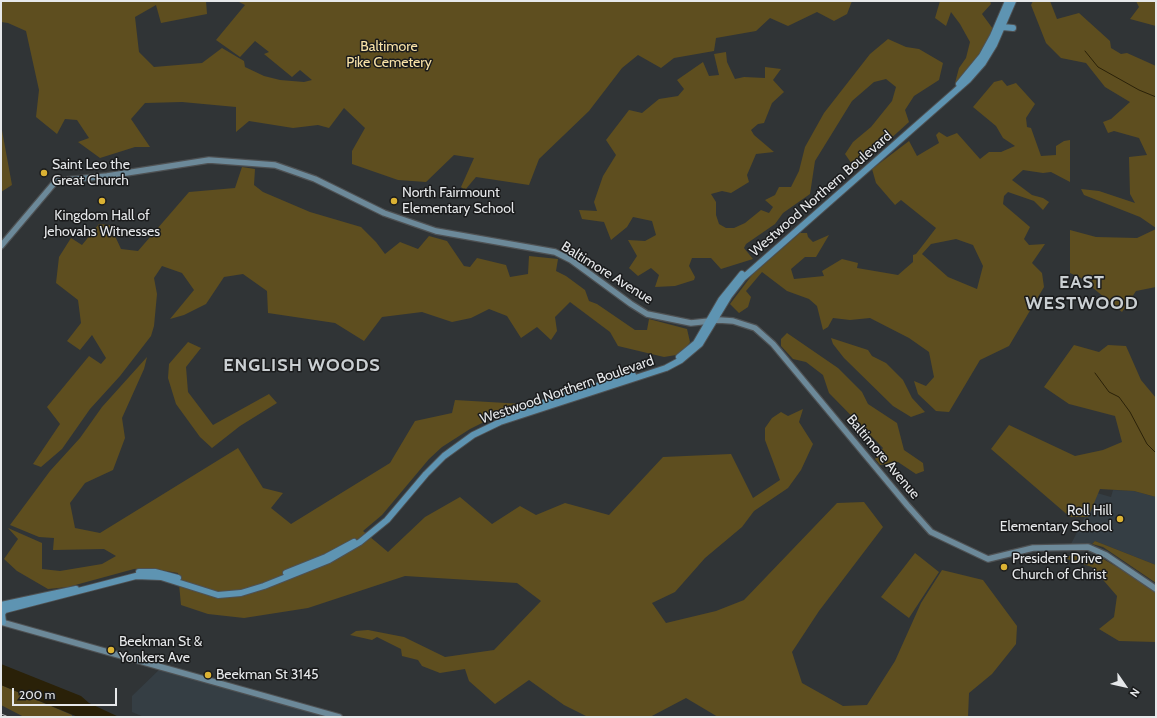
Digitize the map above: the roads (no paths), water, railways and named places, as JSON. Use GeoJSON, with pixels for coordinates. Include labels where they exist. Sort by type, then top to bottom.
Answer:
{"type":"FeatureCollection","features":[{"type":"Feature","properties":{"kind":"main road","name":"Westwood Northern Boulevard"},"geometry":{"type":"LineString","coordinates":[[712,321],[729,289],[745,271],[962,80],[987,47],[1008,1]]}},
{"type":"Feature","properties":{"kind":"main road","name":"Westwood Northern Boulevard"},"geometry":{"type":"LineString","coordinates":[[2,608],[147,571],[163,573],[216,591],[240,590],[254,586],[326,556],[362,536],[384,518],[437,457],[470,432],[488,423],[556,398],[669,363],[682,355],[696,343],[722,309],[736,287],[753,269],[968,80],[988,56],[1003,26],[1013,1]]}},
{"type":"Feature","properties":{"kind":"main road"},"geometry":{"type":"LineString","coordinates":[[1003,26],[1013,28]]}},
{"type":"Feature","properties":{"kind":"main road"},"geometry":{"type":"LineString","coordinates":[[2,608],[2,622]]}},
{"type":"Feature","properties":{"kind":"street","name":"Baltimore Avenue"},"geometry":{"type":"LineString","coordinates":[[1,246],[56,181],[107,176],[209,160],[254,162],[274,165],[295,171],[315,179],[384,213],[436,231],[555,252],[571,260],[647,314],[685,323],[728,320],[749,325],[759,330],[769,339],[931,532],[988,559],[1033,548],[1088,547],[1106,554],[1156,589]]}},
{"type":"Feature","properties":{"kind":"street"},"geometry":{"type":"LineString","coordinates":[[722,309],[728,320]]}},
{"type":"Feature","properties":{"kind":"street"},"geometry":{"type":"LineString","coordinates":[[2,622],[339,717]]}},
{"type":"Feature","properties":{"kind":"waterway"},"geometry":{"type":"LineString","coordinates":[[1085,51],[1098,67],[1139,90],[1156,97]]}},
{"type":"Feature","properties":{"kind":"waterway"},"geometry":{"type":"LineString","coordinates":[[1095,373],[1109,392],[1119,397],[1130,412],[1147,444],[1156,453]]}},
{"type":"Feature","properties":{"kind":"railway"},"geometry":{"type":"LineString","coordinates":[[1,714],[9,717]]}},
{"type":"Feature","properties":{"kind":"place","name":"Saint Leo the Great Church"},"geometry":{"type":"Point","coordinates":[44,173]}},
{"type":"Feature","properties":{"kind":"place","name":"Kingdom Hall of Jehovahs Witnesses"},"geometry":{"type":"Point","coordinates":[102,201]}},
{"type":"Feature","properties":{"kind":"place","name":"North Fairmount Elementary School"},"geometry":{"type":"Point","coordinates":[394,201]}},
{"type":"Feature","properties":{"kind":"place","name":"Roll Hill Elementary School"},"geometry":{"type":"Point","coordinates":[1120,519]}},
{"type":"Feature","properties":{"kind":"place","name":"President Drive Church of Christ"},"geometry":{"type":"Point","coordinates":[1004,567]}},
{"type":"Feature","properties":{"kind":"place","name":"Beekman St & Yonkers Ave"},"geometry":{"type":"Point","coordinates":[111,650]}},
{"type":"Feature","properties":{"kind":"place","name":"Beekman St 3145"},"geometry":{"type":"Point","coordinates":[208,675]}},
{"type":"Feature","properties":{"kind":"district","name":"EAST WESTWOOD"},"geometry":{"type":"Point","coordinates":[1082,293]}},
{"type":"Feature","properties":{"kind":"district","name":"ENGLISH WOODS"},"geometry":{"type":"Point","coordinates":[302,366]}},
{"type":"Feature","properties":{"kind":"park label","name":"Baltimore Pike Cemetery"},"geometry":{"type":"Point","coordinates":[389,56]}}]}
